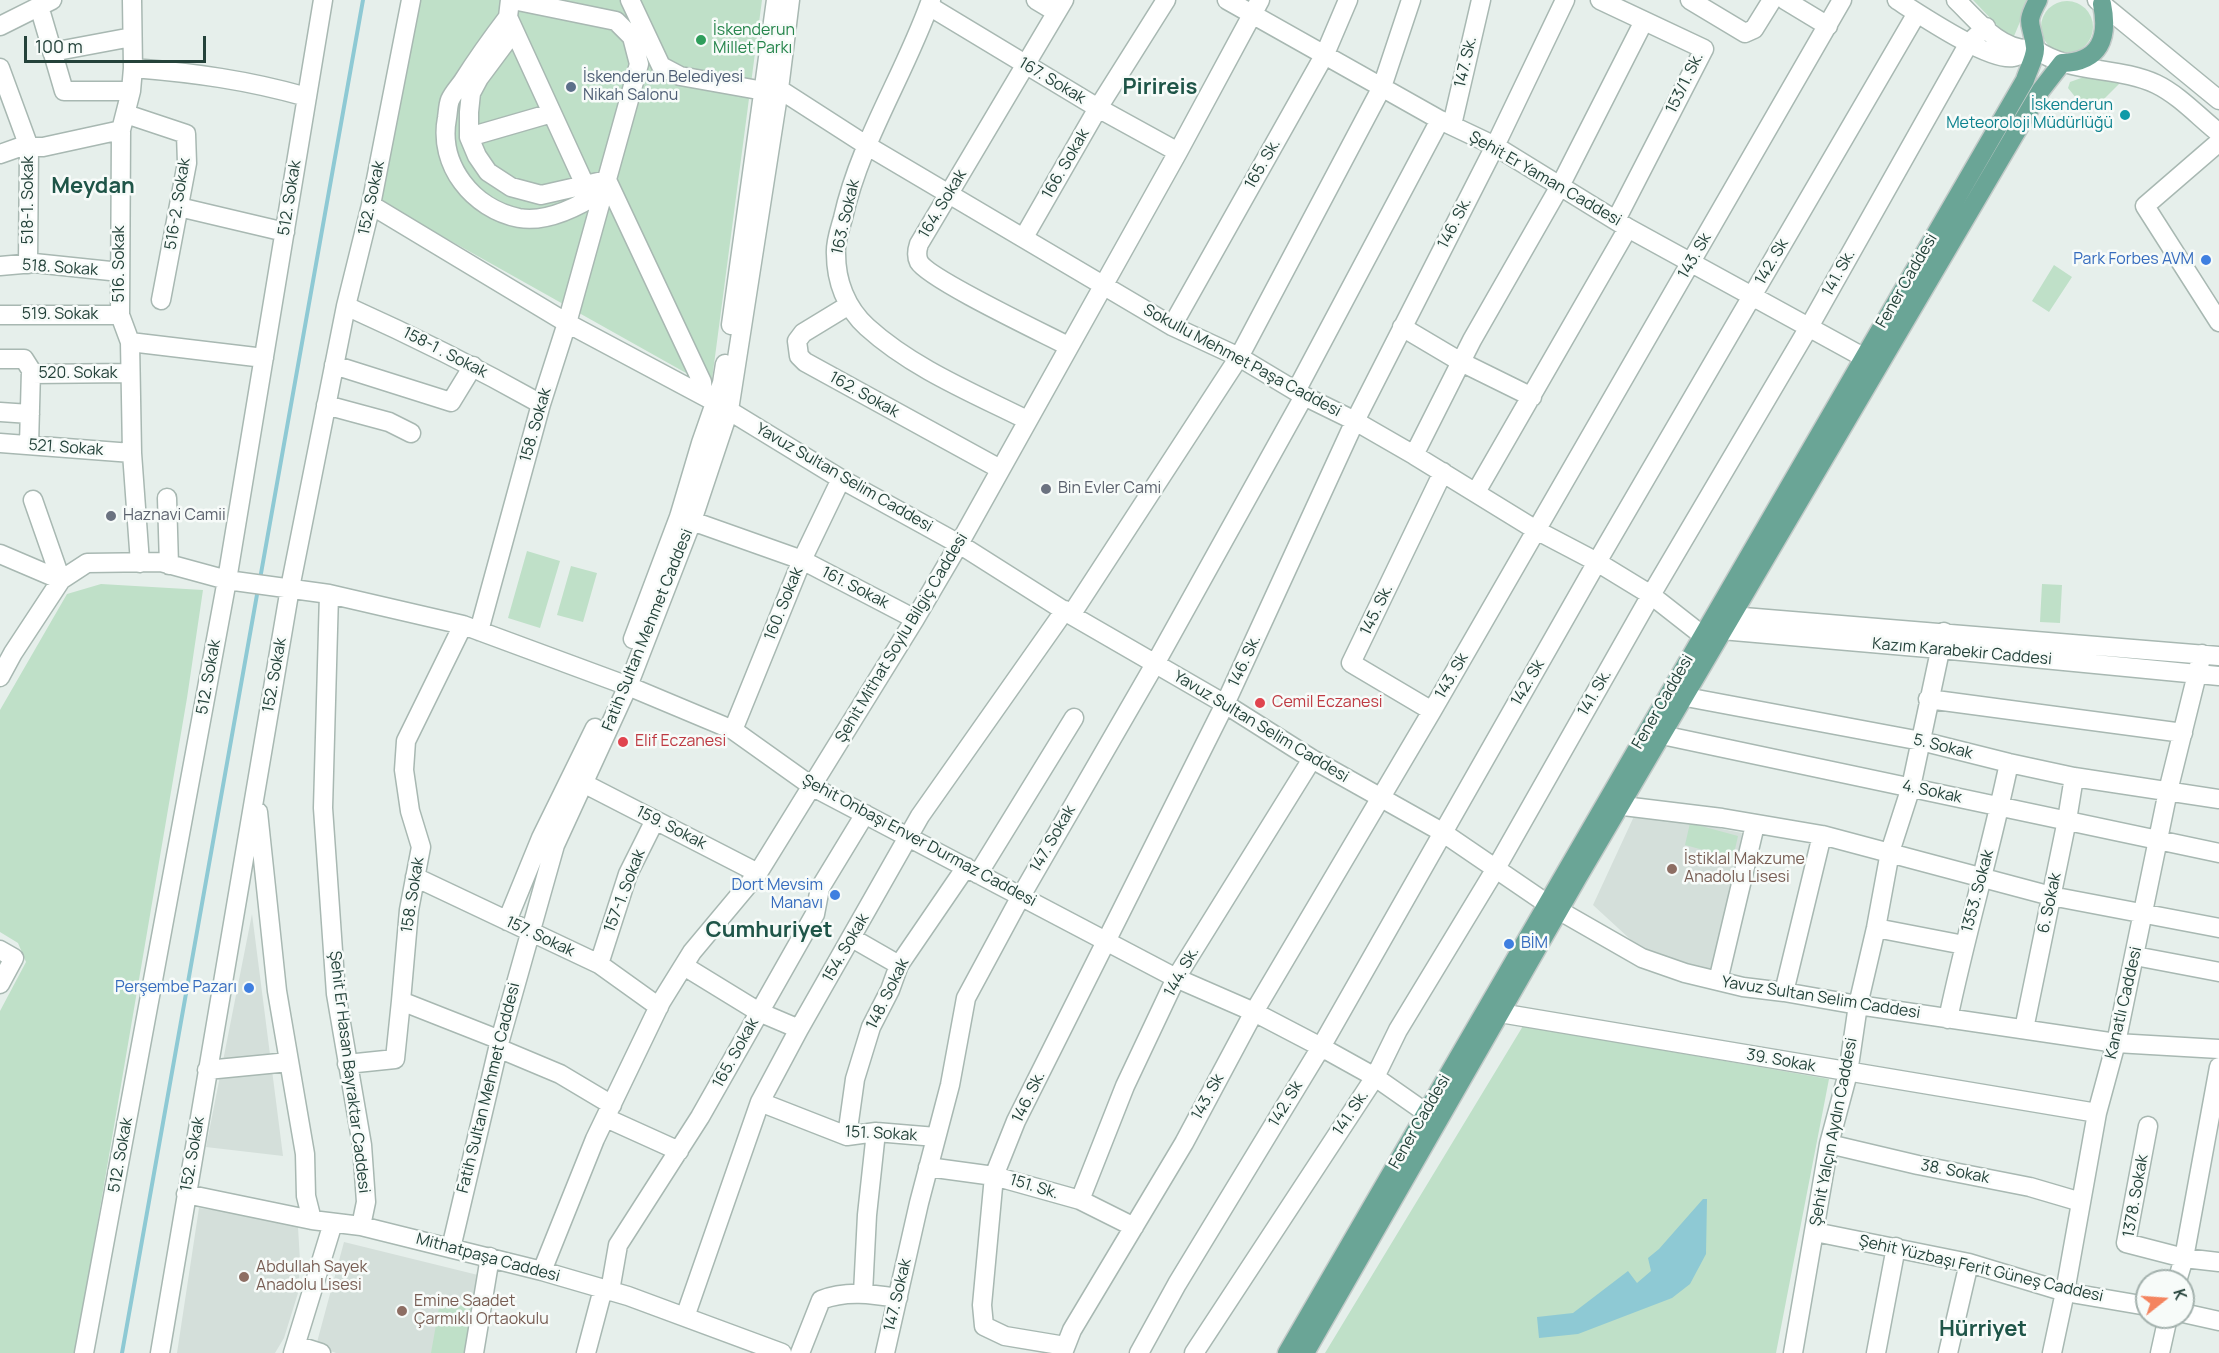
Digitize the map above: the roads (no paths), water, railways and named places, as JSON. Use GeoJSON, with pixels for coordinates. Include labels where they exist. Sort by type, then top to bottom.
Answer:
{"type":"FeatureCollection","features":[{"type":"Feature","properties":{"kind":"main road"},"geometry":{"type":"LineString","coordinates":[[2035,49],[2029,26],[2038,0]]}},
{"type":"Feature","properties":{"kind":"main road"},"geometry":{"type":"LineString","coordinates":[[2062,63],[2075,62],[2091,55],[2099,46],[2105,34],[2105,21],[2100,2]]}},
{"type":"Feature","properties":{"kind":"main road","name":"Fener Caddesi"},"geometry":{"type":"LineString","coordinates":[[1715,628],[1863,357],[2025,80],[2035,49]]}},
{"type":"Feature","properties":{"kind":"main road","name":"Fener Caddesi"},"geometry":{"type":"LineString","coordinates":[[1287,1353],[1425,1112],[1552,907],[1715,628],[2035,100],[2062,63]]}},
{"type":"Feature","properties":{"kind":"main road","name":"Fener Caddesi"},"geometry":{"type":"LineString","coordinates":[[1305,1353],[1500,1013],[1552,907]]}},
{"type":"Feature","properties":{"kind":"street","name":"516. Sokak"},"geometry":{"type":"LineString","coordinates":[[132,0],[133,68],[131,91],[123,122],[120,315],[130,342],[132,453],[140,563]]}},
{"type":"Feature","properties":{"kind":"street","name":"512. Sokak"},"geometry":{"type":"LineString","coordinates":[[84,1353],[227,580],[323,0]]}},
{"type":"Feature","properties":{"kind":"street","name":"152. Sokak"},"geometry":{"type":"LineString","coordinates":[[160,1353],[290,588],[346,306],[372,205],[411,0]]}},
{"type":"Feature","properties":{"kind":"street"},"geometry":{"type":"LineString","coordinates":[[630,0],[661,66],[680,76],[769,88]]}},
{"type":"Feature","properties":{"kind":"street","name":"Fatih Sultan Mehmet Caddesi"},"geometry":{"type":"LineString","coordinates":[[769,88],[776,0]]}},
{"type":"Feature","properties":{"kind":"street","name":"Fatih Sultan Mehmet Caddesi"},"geometry":{"type":"LineString","coordinates":[[451,1248],[499,1044],[555,844],[583,783],[692,521],[716,402],[769,88],[790,0]]}},
{"type":"Feature","properties":{"kind":"street"},"geometry":{"type":"LineString","coordinates":[[1036,0],[1060,6]]}},
{"type":"Feature","properties":{"kind":"street","name":"166. Sokak"},"geometry":{"type":"LineString","coordinates":[[1024,237],[1098,108],[1166,0]]}},
{"type":"Feature","properties":{"kind":"street","name":"Şehit Er Yaman Caddesi"},"geometry":{"type":"LineString","coordinates":[[1227,0],[1256,7],[1325,54],[1382,87],[1495,146],[1622,224],[1863,357]]}},
{"type":"Feature","properties":{"kind":"street","name":"165. Sk."},"geometry":{"type":"LineString","coordinates":[[1172,326],[1325,54],[1348,0]]}},
{"type":"Feature","properties":{"kind":"street"},"geometry":{"type":"LineString","coordinates":[[1382,87],[1411,0]]}},
{"type":"Feature","properties":{"kind":"street","name":"147. Sk."},"geometry":{"type":"LineString","coordinates":[[1300,394],[1446,122],[1481,0]]}},
{"type":"Feature","properties":{"kind":"street","name":"146. Sk."},"geometry":{"type":"LineString","coordinates":[[1064,1349],[1005,1336],[984,1326],[983,1295],[994,1176],[1016,1121],[1225,704],[1355,421],[1495,146],[1565,0]]}},
{"type":"Feature","properties":{"kind":"street","name":"153/1. Sk."},"geometry":{"type":"LineString","coordinates":[[1600,0],[1704,49],[1622,224]]}},
{"type":"Feature","properties":{"kind":"street"},"geometry":{"type":"LineString","coordinates":[[1690,0],[1745,33],[1754,29],[1772,0]]}},
{"type":"Feature","properties":{"kind":"street"},"geometry":{"type":"LineString","coordinates":[[1785,0],[1828,26]]}},
{"type":"Feature","properties":{"kind":"street","name":"143. Sk"},"geometry":{"type":"LineString","coordinates":[[1064,1349],[1072,1330],[1184,1143],[1254,1012],[1432,711],[1842,0]]}},
{"type":"Feature","properties":{"kind":"street"},"geometry":{"type":"LineString","coordinates":[[1897,0],[1990,53],[2012,58],[2035,49]]}},
{"type":"Feature","properties":{"kind":"street"},"geometry":{"type":"LineString","coordinates":[[1956,0],[1991,34],[2016,50],[2035,49],[2046,57],[2062,63],[2132,76],[2156,84],[2219,133]]}},
{"type":"Feature","properties":{"kind":"street"},"geometry":{"type":"LineString","coordinates":[[2100,2],[2219,100]]}},
{"type":"Feature","properties":{"kind":"street"},"geometry":{"type":"LineString","coordinates":[[0,26],[45,3],[52,52],[64,91],[131,91]]}},
{"type":"Feature","properties":{"kind":"street","name":"167. Sokak"},"geometry":{"type":"LineString","coordinates":[[930,3],[1024,65],[1178,152]]}},
{"type":"Feature","properties":{"kind":"street","name":"163. Sokak"},"geometry":{"type":"LineString","coordinates":[[930,3],[866,144],[847,201],[835,252],[838,280],[849,305],[865,325],[892,348],[944,378],[1027,420]]}},
{"type":"Feature","properties":{"kind":"street","name":"164. Sokak"},"geometry":{"type":"LineString","coordinates":[[1060,6],[916,252],[918,261],[926,270],[1068,346]]}},
{"type":"Feature","properties":{"kind":"street","name":"Şehit Mithat Soylu Bilgiç Caddesi"},"geometry":{"type":"LineString","coordinates":[[542,1271],[595,1139],[659,1006],[692,952],[758,873],[915,619],[1178,152],[1256,7]]}},
{"type":"Feature","properties":{"kind":"street"},"geometry":{"type":"LineString","coordinates":[[511,12],[585,185]]}},
{"type":"Feature","properties":{"kind":"street"},"geometry":{"type":"LineString","coordinates":[[511,12],[471,93],[469,137],[477,156],[488,172],[511,187],[541,195],[585,185],[605,185]]}},
{"type":"Feature","properties":{"kind":"street"},"geometry":{"type":"LineString","coordinates":[[511,12],[450,101],[445,125],[446,149],[453,170],[474,196],[490,208],[520,218],[541,218],[566,211],[605,185]]}},
{"type":"Feature","properties":{"kind":"street","name":"158. Sokak"},"geometry":{"type":"LineString","coordinates":[[347,1064],[395,1059],[409,910],[421,847],[410,811],[404,770],[406,741],[471,628],[567,323],[639,64],[632,37],[616,21],[511,12]]}},
{"type":"Feature","properties":{"kind":"street","name":"142. Sk"},"geometry":{"type":"LineString","coordinates":[[1139,1353],[1177,1284],[1321,1047],[1597,562],[1917,13]]}},
{"type":"Feature","properties":{"kind":"street"},"geometry":{"type":"LineString","coordinates":[[1414,455],[1461,362],[1560,186],[1644,21]]}},
{"type":"Feature","properties":{"kind":"street","name":"141. Sk."},"geometry":{"type":"LineString","coordinates":[[1194,1353],[1375,1077],[1398,1030],[1495,870],[1651,595],[1809,327],[1969,43],[1986,27]]}},
{"type":"Feature","properties":{"kind":"street"},"geometry":{"type":"LineString","coordinates":[[52,52],[132,37]]}},
{"type":"Feature","properties":{"kind":"street"},"geometry":{"type":"LineString","coordinates":[[133,68],[205,74],[267,85],[307,97]]}},
{"type":"Feature","properties":{"kind":"street","name":"518-1. Sokak"},"geometry":{"type":"LineString","coordinates":[[0,69],[29,147],[28,264]]}},
{"type":"Feature","properties":{"kind":"street","name":"154. Sokak"},"geometry":{"type":"LineString","coordinates":[[685,1317],[760,1102],[799,1029],[920,816],[1068,613],[1239,357],[1382,87]]}},
{"type":"Feature","properties":{"kind":"street","name":"Sokullu Mehmet Paşa Caddesi"},"geometry":{"type":"LineString","coordinates":[[769,88],[1172,326],[1239,357],[1300,394],[1355,421],[1536,530],[1715,628]]}},
{"type":"Feature","properties":{"kind":"street"},"geometry":{"type":"LineString","coordinates":[[469,137],[552,112]]}},
{"type":"Feature","properties":{"kind":"street"},"geometry":{"type":"LineString","coordinates":[[0,154],[20,147],[43,147],[123,122]]}},
{"type":"Feature","properties":{"kind":"street","name":"516-2. Sokak"},"geometry":{"type":"LineString","coordinates":[[123,122],[186,134],[187,163],[161,300]]}},
{"type":"Feature","properties":{"kind":"street"},"geometry":{"type":"LineString","coordinates":[[2219,142],[2145,206],[2219,322]]}},
{"type":"Feature","properties":{"kind":"street"},"geometry":{"type":"LineString","coordinates":[[605,185],[702,382],[716,402]]}},
{"type":"Feature","properties":{"kind":"street","name":"Yavuz Sultan Selim Caddesi"},"geometry":{"type":"LineString","coordinates":[[372,205],[567,323],[716,402],[841,479],[959,544],[1068,613],[1225,704],[1312,759],[1442,832],[1552,907],[1642,958],[1685,973],[1743,987],[2116,1043],[2219,1049]]}},
{"type":"Feature","properties":{"kind":"street"},"geometry":{"type":"LineString","coordinates":[[179,207],[285,231]]}},
{"type":"Feature","properties":{"kind":"street"},"geometry":{"type":"LineString","coordinates":[[1476,492],[1532,397],[1622,224]]}},
{"type":"Feature","properties":{"kind":"street","name":"518. Sokak"},"geometry":{"type":"LineString","coordinates":[[0,266],[28,264],[120,272]]}},
{"type":"Feature","properties":{"kind":"street","name":"162. Sokak"},"geometry":{"type":"LineString","coordinates":[[849,305],[803,333],[797,341],[799,356],[805,362],[1000,469]]}},
{"type":"Feature","properties":{"kind":"street","name":"158-1 . Sokak"},"geometry":{"type":"LineString","coordinates":[[346,306],[410,334],[541,404]]}},
{"type":"Feature","properties":{"kind":"street","name":"519. Sokak"},"geometry":{"type":"LineString","coordinates":[[0,315],[120,315]]}},
{"type":"Feature","properties":{"kind":"street"},"geometry":{"type":"LineString","coordinates":[[1401,327],[1461,362],[1532,397]]}},
{"type":"Feature","properties":{"kind":"street"},"geometry":{"type":"LineString","coordinates":[[130,342],[264,358]]}},
{"type":"Feature","properties":{"kind":"street","name":"520. Sokak"},"geometry":{"type":"LineString","coordinates":[[0,359],[24,359],[31,374],[130,374]]}},
{"type":"Feature","properties":{"kind":"street"},"geometry":{"type":"LineString","coordinates":[[334,365],[451,402],[473,366]]}},
{"type":"Feature","properties":{"kind":"street"},"geometry":{"type":"LineString","coordinates":[[29,445],[31,374]]}},
{"type":"Feature","properties":{"kind":"street","name":"147. Sokak"},"geometry":{"type":"LineString","coordinates":[[885,1353],[928,1167],[950,1085],[966,998],[1021,896],[1155,664],[1300,394]]}},
{"type":"Feature","properties":{"kind":"street","name":"Fatih Sultan Mehmet Caddesi"},"geometry":{"type":"LineString","coordinates":[[507,921],[552,816],[623,685],[716,402]]}},
{"type":"Feature","properties":{"kind":"street"},"geometry":{"type":"LineString","coordinates":[[326,405],[389,422],[411,433]]}},
{"type":"Feature","properties":{"kind":"street"},"geometry":{"type":"LineString","coordinates":[[0,412],[30,414]]}},
{"type":"Feature","properties":{"kind":"street","name":"521. Sokak"},"geometry":{"type":"LineString","coordinates":[[0,443],[132,453]]}},
{"type":"Feature","properties":{"kind":"street","name":"145. Sk."},"geometry":{"type":"LineString","coordinates":[[1432,711],[1351,663],[1443,472]]}},
{"type":"Feature","properties":{"kind":"street","name":"160. Sokak"},"geometry":{"type":"LineString","coordinates":[[733,730],[802,560],[841,479]]}},
{"type":"Feature","properties":{"kind":"street"},"geometry":{"type":"LineString","coordinates":[[167,498],[170,565]]}},
{"type":"Feature","properties":{"kind":"street"},"geometry":{"type":"LineString","coordinates":[[33,500],[61,580]]}},
{"type":"Feature","properties":{"kind":"street","name":"161. Sokak"},"geometry":{"type":"LineString","coordinates":[[692,521],[802,560],[915,619]]}},
{"type":"Feature","properties":{"kind":"street"},"geometry":{"type":"LineString","coordinates":[[0,554],[61,580]]}},
{"type":"Feature","properties":{"kind":"street","name":"Şehit Onbaşı Enver Durmaz Caddesi"},"geometry":{"type":"LineString","coordinates":[[61,580],[87,564],[161,562],[227,580],[329,594],[471,628],[623,685],[733,730],[813,787],[1176,978],[1254,1012],[1321,1047],[1375,1077],[1425,1112]]}},
{"type":"Feature","properties":{"kind":"street"},"geometry":{"type":"LineString","coordinates":[[0,675],[61,580]]}},
{"type":"Feature","properties":{"kind":"street","name":"Şehit Er Hasan Bayraktar Caddesi"},"geometry":{"type":"LineString","coordinates":[[329,594],[323,808],[336,994],[362,1145],[366,1202],[361,1226]]}},
{"type":"Feature","properties":{"kind":"street","name":"Kazım Karabekir Caddesi"},"geometry":{"type":"LineString","coordinates":[[1715,628],[2211,655]]}},
{"type":"Feature","properties":{"kind":"street","name":"Kazım Karabekir Caddesi"},"geometry":{"type":"LineString","coordinates":[[1942,640],[2219,676]]}},
{"type":"Feature","properties":{"kind":"street","name":"Şehit Yalçın Aydın Caddesi"},"geometry":{"type":"LineString","coordinates":[[1793,1353],[1829,1144],[1848,1072],[1858,1005],[1876,928],[1890,852],[1911,787],[1942,640]]}},
{"type":"Feature","properties":{"kind":"street","name":"Kanatlı Caddesi"},"geometry":{"type":"LineString","coordinates":[[2052,1353],[2097,1113],[2116,1043],[2168,791],[2197,673],[2211,655]]}},
{"type":"Feature","properties":{"kind":"street","name":"5. Sokak"},"geometry":{"type":"LineString","coordinates":[[1675,695],[1921,741],[2073,777],[2219,799]]}},
{"type":"Feature","properties":{"kind":"street"},"geometry":{"type":"LineString","coordinates":[[1928,699],[2183,733]]}},
{"type":"Feature","properties":{"kind":"street","name":"148. Sokak"},"geometry":{"type":"LineString","coordinates":[[847,1136],[855,1079],[865,1042],[890,990],[899,965],[972,870],[1074,718]]}},
{"type":"Feature","properties":{"kind":"street","name":"4. Sokak"},"geometry":{"type":"LineString","coordinates":[[1653,735],[2219,853]]}},
{"type":"Feature","properties":{"kind":"street","name":"144. Sk."},"geometry":{"type":"LineString","coordinates":[[1080,1200],[1125,1086],[1176,978],[1312,759]]}},
{"type":"Feature","properties":{"kind":"street","name":"1353. Sokak"},"geometry":{"type":"LineString","coordinates":[[1948,1019],[2009,763]]}},
{"type":"Feature","properties":{"kind":"street","name":"6. Sokak"},"geometry":{"type":"LineString","coordinates":[[2024,1029],[2067,820],[2073,777]]}},
{"type":"Feature","properties":{"kind":"street","name":"159. Sokak"},"geometry":{"type":"LineString","coordinates":[[583,783],[758,873]]}},
{"type":"Feature","properties":{"kind":"street"},"geometry":{"type":"LineString","coordinates":[[255,789],[277,991],[305,1154],[306,1196],[312,1220]]}},
{"type":"Feature","properties":{"kind":"street"},"geometry":{"type":"LineString","coordinates":[[1612,804],[1822,835],[2051,896],[2219,928]]}},
{"type":"Feature","properties":{"kind":"street","name":"165. Sokak"},"geometry":{"type":"LineString","coordinates":[[586,1353],[607,1290],[618,1245],[635,1215],[679,1151],[759,1012],[815,914],[820,888],[865,814]]}},
{"type":"Feature","properties":{"kind":"street"},"geometry":{"type":"LineString","coordinates":[[552,816],[555,844]]}},
{"type":"Feature","properties":{"kind":"street","name":"157-1. Sokak"},"geometry":{"type":"LineString","coordinates":[[599,964],[628,874],[655,820]]}},
{"type":"Feature","properties":{"kind":"street"},"geometry":{"type":"LineString","coordinates":[[1718,981],[1755,825]]}},
{"type":"Feature","properties":{"kind":"street"},"geometry":{"type":"LineString","coordinates":[[1784,992],[1822,835]]}},
{"type":"Feature","properties":{"kind":"street","name":"157. Sokak"},"geometry":{"type":"LineString","coordinates":[[415,877],[599,964],[659,1006]]}},
{"type":"Feature","properties":{"kind":"street"},"geometry":{"type":"LineString","coordinates":[[1876,928],[1964,945]]}},
{"type":"Feature","properties":{"kind":"street"},"geometry":{"type":"LineString","coordinates":[[852,938],[899,965]]}},
{"type":"Feature","properties":{"kind":"street"},"geometry":{"type":"LineString","coordinates":[[0,950],[14,958],[0,984]]}},
{"type":"Feature","properties":{"kind":"street"},"geometry":{"type":"LineString","coordinates":[[2135,956],[2219,972]]}},
{"type":"Feature","properties":{"kind":"street"},"geometry":{"type":"LineString","coordinates":[[684,966],[759,1012],[799,1029]]}},
{"type":"Feature","properties":{"kind":"street"},"geometry":{"type":"LineString","coordinates":[[401,1001],[499,1044],[560,1074],[609,1111],[679,1151]]}},
{"type":"Feature","properties":{"kind":"street","name":"39. Sokak"},"geometry":{"type":"LineString","coordinates":[[1500,1013],[2097,1113]]}},
{"type":"Feature","properties":{"kind":"street"},"geometry":{"type":"LineString","coordinates":[[207,1070],[289,1062]]}},
{"type":"Feature","properties":{"kind":"street"},"geometry":{"type":"LineString","coordinates":[[2181,1269],[2215,1112],[2219,1067]]}},
{"type":"Feature","properties":{"kind":"street","name":"151. Sokak"},"geometry":{"type":"LineString","coordinates":[[760,1102],[847,1136],[876,1132],[936,1137]]}},
{"type":"Feature","properties":{"kind":"street","name":"1378. Sokak"},"geometry":{"type":"LineString","coordinates":[[2148,1126],[2126,1244],[2184,1258],[2219,1262]]}},
{"type":"Feature","properties":{"kind":"street"},"geometry":{"type":"LineString","coordinates":[[863,1293],[867,1215],[876,1132]]}},
{"type":"Feature","properties":{"kind":"street","name":"38. Sokak"},"geometry":{"type":"LineString","coordinates":[[1829,1144],[1918,1165],[2030,1187],[2081,1202]]}},
{"type":"Feature","properties":{"kind":"street","name":"151. Sk."},"geometry":{"type":"LineString","coordinates":[[928,1167],[994,1176],[1080,1200],[1134,1227]]}},
{"type":"Feature","properties":{"kind":"street","name":"Mithatpaşa Caddesi"},"geometry":{"type":"LineString","coordinates":[[186,1194],[312,1220],[361,1226],[490,1257],[607,1290],[782,1353]]}},
{"type":"Feature","properties":{"kind":"street"},"geometry":{"type":"LineString","coordinates":[[321,1353],[294,1349],[333,1223]]}},
{"type":"Feature","properties":{"kind":"street","name":"Şehit Yüzbaşı Ferit Güneş Caddesi"},"geometry":{"type":"LineString","coordinates":[[1815,1232],[1969,1263],[2065,1292],[2135,1304]]}},
{"type":"Feature","properties":{"kind":"street"},"geometry":{"type":"LineString","coordinates":[[1876,1353],[1896,1247]]}},
{"type":"Feature","properties":{"kind":"street"},"geometry":{"type":"LineString","coordinates":[[474,1353],[490,1257]]}},
{"type":"Feature","properties":{"kind":"street"},"geometry":{"type":"LineString","coordinates":[[1948,1353],[1969,1263]]}},
{"type":"Feature","properties":{"kind":"street"},"geometry":{"type":"LineString","coordinates":[[800,1353],[821,1300],[836,1294],[863,1293],[898,1298]]}},
{"type":"Feature","properties":{"kind":"street"},"geometry":{"type":"LineString","coordinates":[[2195,1316],[2219,1321]]}},
{"type":"Feature","properties":{"kind":"street"},"geometry":{"type":"LineString","coordinates":[[2160,1353],[2165,1329]]}},
{"type":"Feature","properties":{"kind":"water"},"geometry":{"type":"Polygon","coordinates":[[[1703,1199],[1707,1199],[1706,1254],[1690,1284],[1672,1298],[1578,1334],[1539,1338],[1537,1317],[1573,1313],[1628,1271],[1637,1283],[1651,1271],[1648,1258],[1659,1249],[1703,1199]]]}},
{"type":"Feature","properties":{"kind":"waterway"},"geometry":{"type":"LineString","coordinates":[[260,579],[363,0]]}},
{"type":"Feature","properties":{"kind":"waterway"},"geometry":{"type":"LineString","coordinates":[[122,1353],[258,589]]}},
{"type":"Feature","properties":{"kind":"place","name":"İskenderun Millet Parkı"},"geometry":{"type":"Point","coordinates":[701,40]}},
{"type":"Feature","properties":{"kind":"place","name":"İskenderun Belediyesi Nikah Salonu"},"geometry":{"type":"Point","coordinates":[571,87]}},
{"type":"Feature","properties":{"kind":"place","name":"İskenderun Meteoroloji Müdürlüğü"},"geometry":{"type":"Point","coordinates":[2125,115]}},
{"type":"Feature","properties":{"kind":"place","name":"Park Forbes AVM"},"geometry":{"type":"Point","coordinates":[2206,260]}},
{"type":"Feature","properties":{"kind":"place","name":"Bin Evler Cami"},"geometry":{"type":"Point","coordinates":[1046,489]}},
{"type":"Feature","properties":{"kind":"place","name":"Haznavi Camii"},"geometry":{"type":"Point","coordinates":[111,516]}},
{"type":"Feature","properties":{"kind":"place","name":"Cemil Eczanesi"},"geometry":{"type":"Point","coordinates":[1260,703]}},
{"type":"Feature","properties":{"kind":"place","name":"Elif Eczanesi"},"geometry":{"type":"Point","coordinates":[623,742]}},
{"type":"Feature","properties":{"kind":"place","name":"İstiklal Makzume Anadolu Lisesi"},"geometry":{"type":"Point","coordinates":[1672,869]}},
{"type":"Feature","properties":{"kind":"place","name":"Dort Mevsim Manavı"},"geometry":{"type":"Point","coordinates":[835,895]}},
{"type":"Feature","properties":{"kind":"place","name":"BİM"},"geometry":{"type":"Point","coordinates":[1509,944]}},
{"type":"Feature","properties":{"kind":"place","name":"Perşembe Pazarı"},"geometry":{"type":"Point","coordinates":[249,988]}},
{"type":"Feature","properties":{"kind":"place","name":"Abdullah Sayek Anadolu Lisesi"},"geometry":{"type":"Point","coordinates":[244,1277]}},
{"type":"Feature","properties":{"kind":"place","name":"Emine Saadet Çarmıklı Ortaokulu"},"geometry":{"type":"Point","coordinates":[402,1311]}},
{"type":"Feature","properties":{"kind":"district","name":"Pirireis"},"geometry":{"type":"Point","coordinates":[1160,88]}},
{"type":"Feature","properties":{"kind":"district","name":"Meydan"},"geometry":{"type":"Point","coordinates":[93,187]}},
{"type":"Feature","properties":{"kind":"district","name":"Cumhuriyet"},"geometry":{"type":"Point","coordinates":[769,931]}},
{"type":"Feature","properties":{"kind":"district","name":"Hürriyet"},"geometry":{"type":"Point","coordinates":[1983,1330]}}]}
